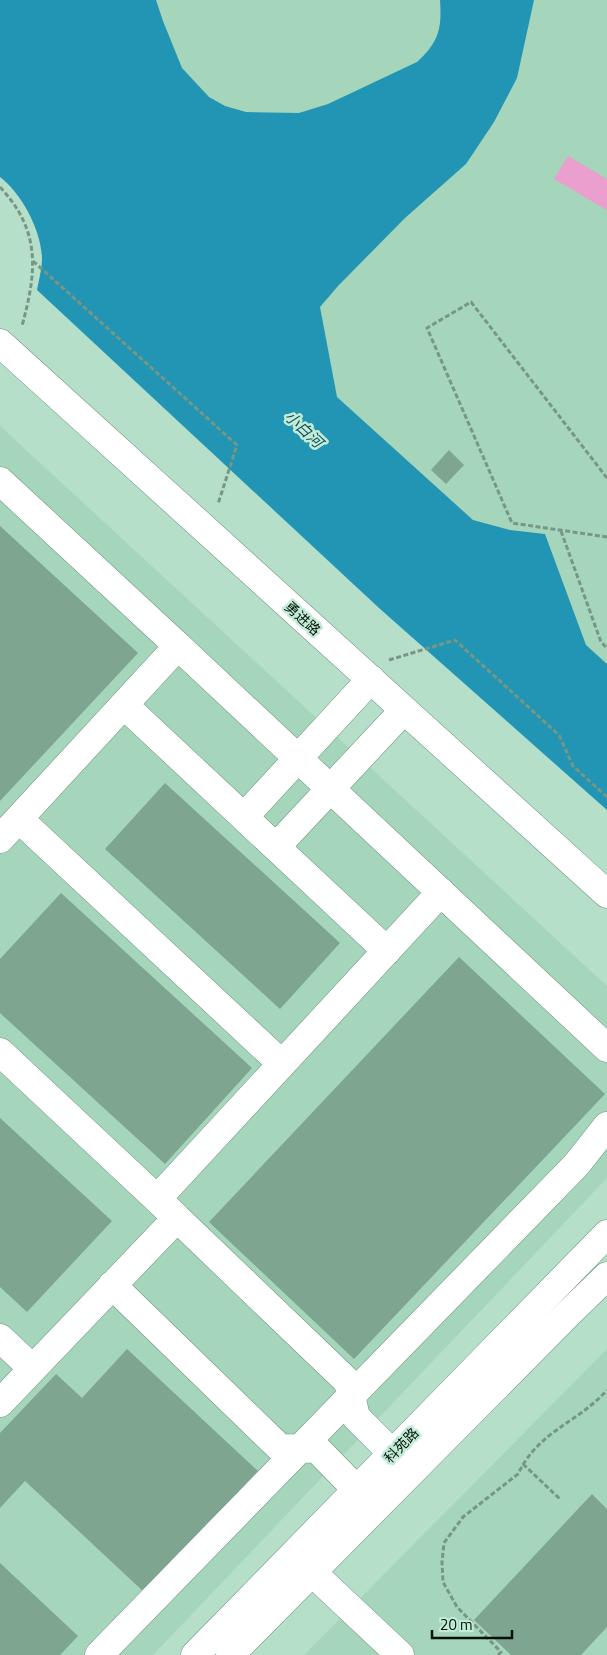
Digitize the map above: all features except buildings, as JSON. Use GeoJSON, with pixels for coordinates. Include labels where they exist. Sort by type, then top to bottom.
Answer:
{"type":"FeatureCollection","features":[{"type":"Feature","properties":{"kind":"street","name":"勇进路"},"geometry":{"type":"LineString","coordinates":[[7,349],[607,894]]}},
{"type":"Feature","properties":{"kind":"street"},"geometry":{"type":"LineString","coordinates":[[0,481],[607,1048]]}},
{"type":"Feature","properties":{"kind":"street"},"geometry":{"type":"LineString","coordinates":[[0,839],[178,646]]}},
{"type":"Feature","properties":{"kind":"street"},"geometry":{"type":"LineString","coordinates":[[244,817],[371,679]]}},
{"type":"Feature","properties":{"kind":"street"},"geometry":{"type":"LineString","coordinates":[[124,705],[387,951]]}},
{"type":"Feature","properties":{"kind":"street"},"geometry":{"type":"LineString","coordinates":[[276,847],[404,710]]}},
{"type":"Feature","properties":{"kind":"street"},"geometry":{"type":"LineString","coordinates":[[19,819],[282,1064]]}},
{"type":"Feature","properties":{"kind":"street"},"geometry":{"type":"LineString","coordinates":[[157,1199],[441,892]]}},
{"type":"Feature","properties":{"kind":"street"},"geometry":{"type":"LineString","coordinates":[[0,1052],[348,1382],[356,1417],[393,1454]]}},
{"type":"Feature","properties":{"kind":"street"},"geometry":{"type":"LineString","coordinates":[[99,1655],[577,1164],[607,1126]]}},
{"type":"Feature","properties":{"kind":"street"},"geometry":{"type":"LineString","coordinates":[[0,1403],[177,1218]]}},
{"type":"Feature","properties":{"kind":"street","name":"科苑路"},"geometry":{"type":"LineString","coordinates":[[230,1655],[303,1564],[358,1490],[607,1234]]}},
{"type":"Feature","properties":{"kind":"street","name":"科苑路"},"geometry":{"type":"LineString","coordinates":[[195,1655],[303,1564],[607,1276]]}},
{"type":"Feature","properties":{"kind":"street"},"geometry":{"type":"LineString","coordinates":[[112,1285],[280,1448],[317,1449],[358,1490]]}},
{"type":"Feature","properties":{"kind":"street"},"geometry":{"type":"LineString","coordinates":[[0,1338],[32,1368]]}},
{"type":"Feature","properties":{"kind":"street"},"geometry":{"type":"LineString","coordinates":[[303,1564],[400,1655]]}},
{"type":"Feature","properties":{"kind":"path"},"geometry":{"type":"LineString","coordinates":[[0,187],[16,206],[27,227],[31,241],[33,261],[32,290],[7,349]]}},
{"type":"Feature","properties":{"kind":"path"},"geometry":{"type":"LineString","coordinates":[[33,261],[237,445],[226,480]]}},
{"type":"Feature","properties":{"kind":"path"},"geometry":{"type":"LineString","coordinates":[[607,478],[471,302],[427,328],[512,523],[607,537]]}},
{"type":"Feature","properties":{"kind":"path"},"geometry":{"type":"LineString","coordinates":[[561,530],[601,642],[607,648]]}},
{"type":"Feature","properties":{"kind":"path"},"geometry":{"type":"LineString","coordinates":[[416,651],[455,640],[559,735],[573,766],[607,797]]}},
{"type":"Feature","properties":{"kind":"path"},"geometry":{"type":"LineString","coordinates":[[498,1655],[501,1652],[457,1607],[443,1582],[444,1543],[463,1516],[518,1474],[523,1464],[546,1437],[583,1412],[607,1390]]}},
{"type":"Feature","properties":{"kind":"path"},"geometry":{"type":"LineString","coordinates":[[523,1464],[561,1500]]}},
{"type":"Feature","properties":{"kind":"shaded area"},"geometry":{"type":"Polygon","coordinates":[[[0,0],[607,0],[607,664],[586,645],[545,534],[510,530],[473,520],[337,397],[0,0]]]}},
{"type":"Feature","properties":{"kind":"shaded area"},"geometry":{"type":"Polygon","coordinates":[[[568,156],[607,179],[607,210],[554,179],[568,156]]]}},
{"type":"Feature","properties":{"kind":"shaded area"},"geometry":{"type":"Polygon","coordinates":[[[0,426],[607,986],[607,1178],[153,1655],[0,1655],[0,426]]]}},
{"type":"Feature","properties":{"kind":"shaded area"},"geometry":{"type":"Polygon","coordinates":[[[607,1349],[607,1655],[304,1655],[607,1349]]]}},
{"type":"Feature","properties":{"kind":"water","name":"小白河"},"geometry":{"type":"Polygon","coordinates":[[[0,0],[156,0],[182,68],[209,97],[225,106],[246,112],[299,113],[328,104],[417,62],[430,48],[438,34],[440,0],[534,0],[517,78],[494,122],[466,164],[405,218],[320,307],[337,397],[473,520],[510,530],[545,534],[586,645],[607,664],[607,810],[379,608],[37,290],[42,258],[38,236],[23,203],[0,177],[0,0]]]}}]}
